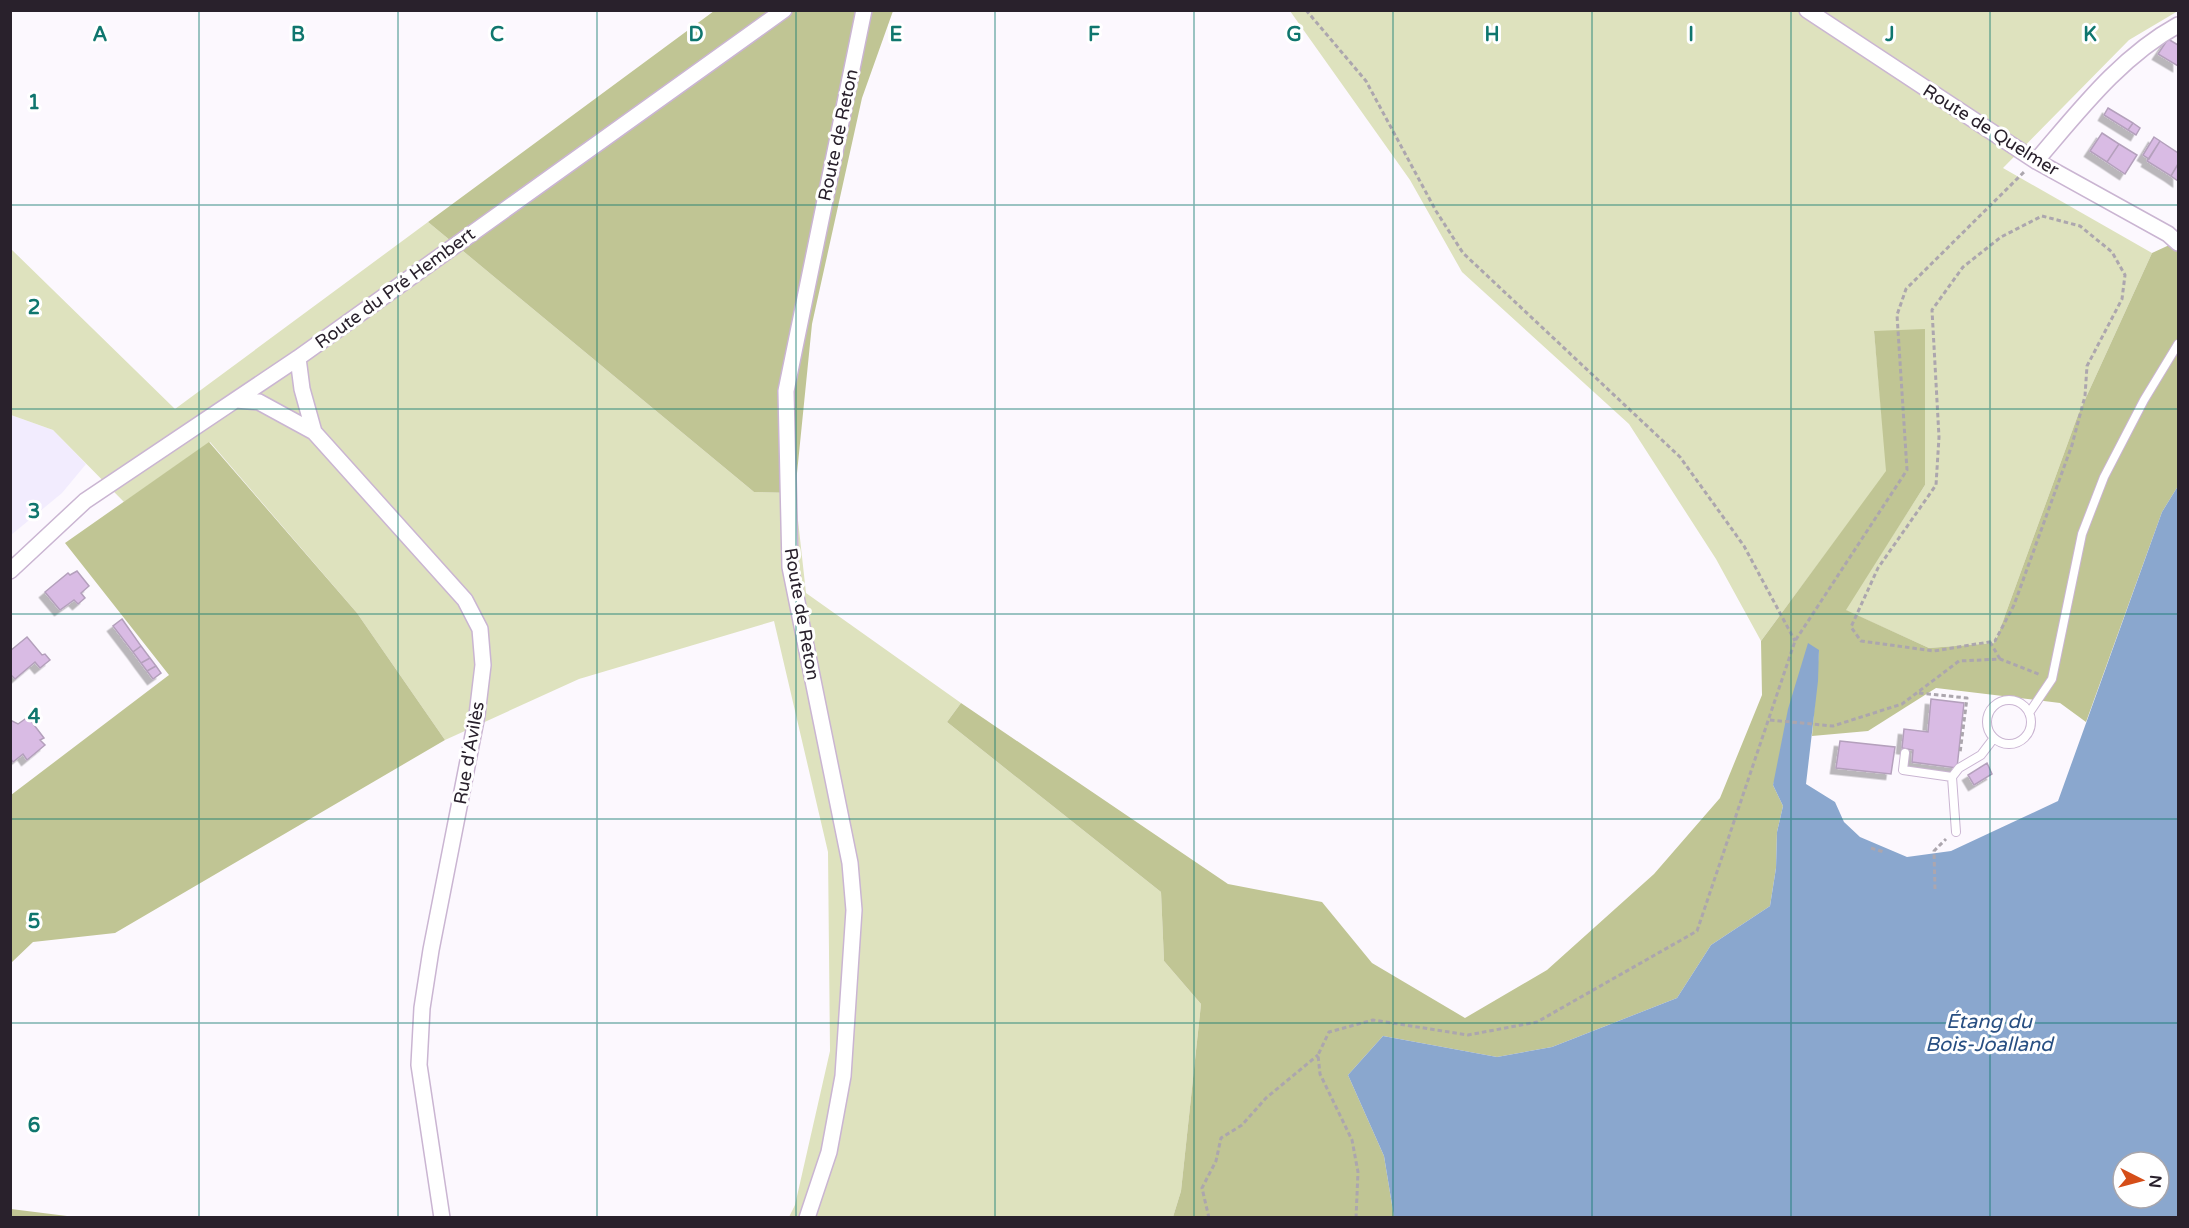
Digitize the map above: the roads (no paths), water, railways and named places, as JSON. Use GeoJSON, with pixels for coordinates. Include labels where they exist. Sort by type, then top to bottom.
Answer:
{"type":"FeatureCollection","features":[{"type":"Feature","properties":{"kind":"street","name":"Route du Pré Hembert"},"geometry":{"type":"LineString","coordinates":[[10,571],[85,501],[298,358],[784,10]]}},
{"type":"Feature","properties":{"kind":"street","name":"Route de Reton"},"geometry":{"type":"LineString","coordinates":[[807,1218],[829,1152],[843,1076],[854,910],[850,863],[790,567],[786,391],[864,10]]}},
{"type":"Feature","properties":{"kind":"street","name":"Route de Quelmer"},"geometry":{"type":"LineString","coordinates":[[1807,10],[2036,160],[2168,234],[2178,243]]}},
{"type":"Feature","properties":{"kind":"street"},"geometry":{"type":"LineString","coordinates":[[2036,160],[2095,92],[2135,53],[2178,25]]}},
{"type":"Feature","properties":{"kind":"street"},"geometry":{"type":"LineString","coordinates":[[298,358],[302,389],[314,432]]}},
{"type":"Feature","properties":{"kind":"street","name":"Rue d'Avilès"},"geometry":{"type":"LineString","coordinates":[[236,400],[259,402],[314,432],[465,600],[480,629],[483,665],[477,715],[430,950],[421,1031],[419,1065],[442,1218]]}},
{"type":"Feature","properties":{"kind":"lane"},"geometry":{"type":"LineString","coordinates":[[2029,713],[2052,679],[2082,534],[2103,477],[2144,400],[2178,344]]}},
{"type":"Feature","properties":{"kind":"lane"},"geometry":{"type":"LineString","coordinates":[[2005,700],[2012,700],[2025,707],[2029,713],[2030,727],[2022,740],[2008,744],[1994,738],[1987,726],[1989,712],[1993,706],[2005,700]]}},
{"type":"Feature","properties":{"kind":"lane"},"geometry":{"type":"LineString","coordinates":[[1956,832],[1952,777],[1959,768],[1981,755],[1994,738]]}},
{"type":"Feature","properties":{"kind":"lane"},"geometry":{"type":"LineString","coordinates":[[1905,753],[1903,770],[1952,777]]}},
{"type":"Feature","properties":{"kind":"water","name":"Étang du Bois-Joalland"},"geometry":{"type":"Polygon","coordinates":[[[2178,486],[2178,1217],[1394,1217],[1384,1156],[1348,1075],[1383,1036],[1497,1057],[1552,1047],[1677,998],[1711,945],[1770,906],[1776,868],[1777,832],[1783,806],[1773,785],[1788,709],[1808,643],[1819,650],[1818,681],[1806,784],[1835,802],[1844,822],[1860,837],[1907,857],[1951,851],[2058,801],[2162,512],[2178,486]]]}}]}
